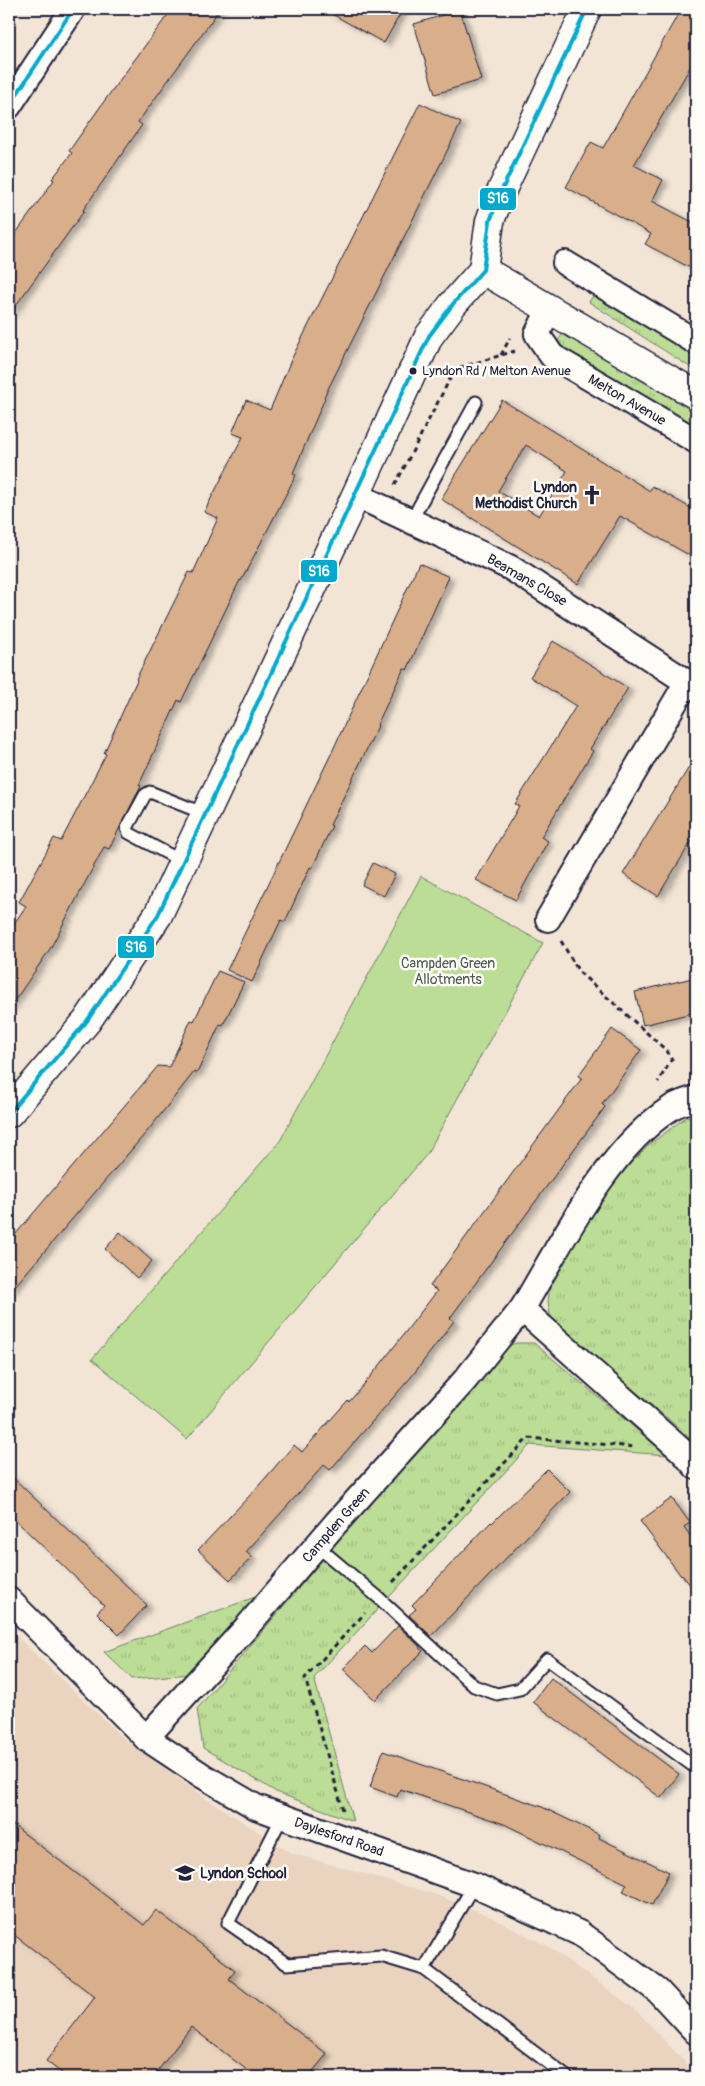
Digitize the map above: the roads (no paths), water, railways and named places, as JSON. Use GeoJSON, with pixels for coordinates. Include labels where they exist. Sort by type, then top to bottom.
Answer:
{"type":"FeatureCollection","features":[{"type":"Feature","properties":{"kind":"street"},"geometry":{"type":"LineString","coordinates":[[9,106],[74,9]]}},
{"type":"Feature","properties":{"kind":"street"},"geometry":{"type":"LineString","coordinates":[[9,1113],[88,1021],[158,915],[429,336],[453,304],[483,270],[490,220],[500,194],[587,9]]}},
{"type":"Feature","properties":{"kind":"street"},"geometry":{"type":"LineString","coordinates":[[565,262],[696,342]]}},
{"type":"Feature","properties":{"kind":"street"},"geometry":{"type":"LineString","coordinates":[[483,270],[696,394]]}},
{"type":"Feature","properties":{"kind":"street","name":"Melton Avenue"},"geometry":{"type":"LineString","coordinates":[[549,310],[537,334],[552,356],[696,441]]}},
{"type":"Feature","properties":{"kind":"street","name":"Beamans Close"},"geometry":{"type":"LineString","coordinates":[[356,495],[512,568],[692,685],[548,919]]}},
{"type":"Feature","properties":{"kind":"street","name":"Campden Green"},"geometry":{"type":"LineString","coordinates":[[146,1738],[465,1380],[522,1309],[595,1187],[639,1134],[672,1107],[696,1098]]}},
{"type":"Feature","properties":{"kind":"street"},"geometry":{"type":"LineString","coordinates":[[522,1309],[689,1459]]}},
{"type":"Feature","properties":{"kind":"street","name":"Daylesford Road"},"geometry":{"type":"LineString","coordinates":[[9,1600],[146,1738],[203,1776],[256,1807],[474,1885],[579,1933],[658,1991],[696,2032]]}},
{"type":"Feature","properties":{"kind":"lane"},"geometry":{"type":"LineString","coordinates":[[411,521],[476,402]]}},
{"type":"Feature","properties":{"kind":"lane"},"geometry":{"type":"LineString","coordinates":[[183,862],[129,833],[127,828],[145,795],[150,792],[205,814]]}},
{"type":"Feature","properties":{"kind":"lane"},"geometry":{"type":"LineString","coordinates":[[317,1546],[379,1598],[474,1686],[497,1694],[520,1689],[547,1659],[696,1768]]}},
{"type":"Feature","properties":{"kind":"lane"},"geometry":{"type":"LineString","coordinates":[[282,1817],[228,1923],[287,1964],[381,1956],[424,1969],[567,2077]]}},
{"type":"Feature","properties":{"kind":"lane"},"geometry":{"type":"LineString","coordinates":[[424,1969],[474,1885]]}},
{"type":"Feature","properties":{"kind":"place","name":"Lyndon Rd / Melton Avenue"},"geometry":{"type":"Point","coordinates":[413,371]}},
{"type":"Feature","properties":{"kind":"place","name":"Lyndon Methodist Church"},"geometry":{"type":"Point","coordinates":[592,495]}},
{"type":"Feature","properties":{"kind":"place","name":"Lyndon School"},"geometry":{"type":"Point","coordinates":[185,1873]}},
{"type":"Feature","properties":{"kind":"park label","name":"Campden Green Allotments"},"geometry":{"type":"Point","coordinates":[448,972]}}]}
